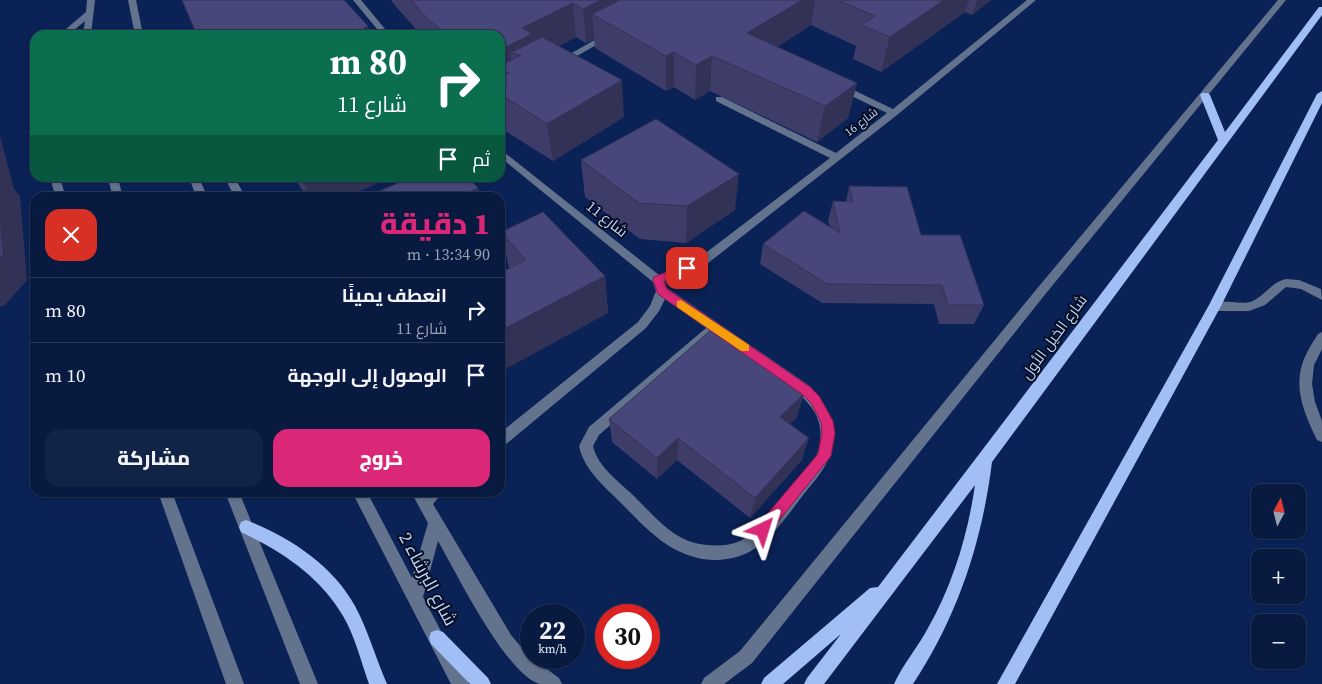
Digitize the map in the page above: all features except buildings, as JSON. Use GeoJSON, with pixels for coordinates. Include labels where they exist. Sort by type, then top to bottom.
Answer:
{"type":"FeatureCollection","features":[{"type":"Feature","properties":{"kind":"main road","name":"شارع الخيل الأول"},"geometry":{"type":"LineString","coordinates":[[814,684],[898,576],[1322,9]]}},
{"type":"Feature","properties":{"kind":"main road"},"geometry":{"type":"LineString","coordinates":[[1006,684],[1216,306],[1318,107],[1322,94]]}},
{"type":"Feature","properties":{"kind":"main road"},"geometry":{"type":"LineString","coordinates":[[1205,95],[1223,140]]}},
{"type":"Feature","properties":{"kind":"main road"},"geometry":{"type":"LineString","coordinates":[[903,684],[928,647],[952,599],[970,551],[980,505],[985,460]]}},
{"type":"Feature","properties":{"kind":"main road"},"geometry":{"type":"LineString","coordinates":[[246,527],[276,541],[296,554],[326,581],[349,610],[378,684]]}},
{"type":"Feature","properties":{"kind":"main road"},"geometry":{"type":"LineString","coordinates":[[770,684],[898,576]]}},
{"type":"Feature","properties":{"kind":"main road"},"geometry":{"type":"LineString","coordinates":[[437,638],[482,684]]}},
{"type":"Feature","properties":{"kind":"street"},"geometry":{"type":"LineString","coordinates":[[88,30],[90,0]]}},
{"type":"Feature","properties":{"kind":"street"},"geometry":{"type":"LineString","coordinates":[[132,0],[138,30]]}},
{"type":"Feature","properties":{"kind":"street"},"geometry":{"type":"LineString","coordinates":[[357,0],[382,30]]}},
{"type":"Feature","properties":{"kind":"street","name":"شارع 16"},"geometry":{"type":"LineString","coordinates":[[660,285],[703,261],[894,113],[1032,0]]}},
{"type":"Feature","properties":{"kind":"street"},"geometry":{"type":"LineString","coordinates":[[710,684],[746,658],[1039,294],[1282,0]]}},
{"type":"Feature","properties":{"kind":"street"},"geometry":{"type":"LineString","coordinates":[[69,30],[90,12]]}},
{"type":"Feature","properties":{"kind":"street"},"geometry":{"type":"LineString","coordinates":[[550,67],[617,31]]}},
{"type":"Feature","properties":{"kind":"street"},"geometry":{"type":"LineString","coordinates":[[832,84],[894,113]]}},
{"type":"Feature","properties":{"kind":"street"},"geometry":{"type":"LineString","coordinates":[[719,99],[836,158]]}},
{"type":"Feature","properties":{"kind":"street","name":"شارع 11"},"geometry":{"type":"LineString","coordinates":[[505,156],[660,285],[714,327],[806,391],[822,410],[828,433],[824,456],[818,466],[752,542],[734,551],[714,553],[687,548],[674,543],[658,531],[590,462],[586,446],[594,431],[714,327]]}},
{"type":"Feature","properties":{"kind":"street"},"geometry":{"type":"LineString","coordinates":[[1216,306],[1244,307],[1255,304],[1270,294],[1275,288],[1289,283],[1310,288],[1322,296]]}},
{"type":"Feature","properties":{"kind":"street"},"geometry":{"type":"LineString","coordinates":[[505,437],[642,325],[655,308],[660,285]]}},
{"type":"Feature","properties":{"kind":"street"},"geometry":{"type":"LineString","coordinates":[[1322,337],[1308,364],[1306,380],[1307,397],[1322,436]]}},
{"type":"Feature","properties":{"kind":"street"},"geometry":{"type":"LineString","coordinates":[[168,497],[236,684]]}},
{"type":"Feature","properties":{"kind":"street"},"geometry":{"type":"LineString","coordinates":[[234,497],[308,684]]}},
{"type":"Feature","properties":{"kind":"street","name":"شارع البرشاء 2"},"geometry":{"type":"LineString","coordinates":[[362,497],[460,684]]}},
{"type":"Feature","properties":{"kind":"street"},"geometry":{"type":"LineString","coordinates":[[426,497],[435,525],[505,641],[522,661],[553,684]]}},
{"type":"Feature","properties":{"kind":"street"},"geometry":{"type":"LineString","coordinates":[[415,596],[435,525]]}},
{"type":"Feature","properties":{"kind":"slow traffic"},"geometry":{"type":"LineString","coordinates":[[681,304],[745,348]]}},
{"type":"Feature","properties":{"kind":"route"},"geometry":{"type":"LineString","coordinates":[[687,268],[658,280],[662,291],[806,391],[822,410],[827,421],[828,445],[824,456],[818,466],[763,530]]}}]}
